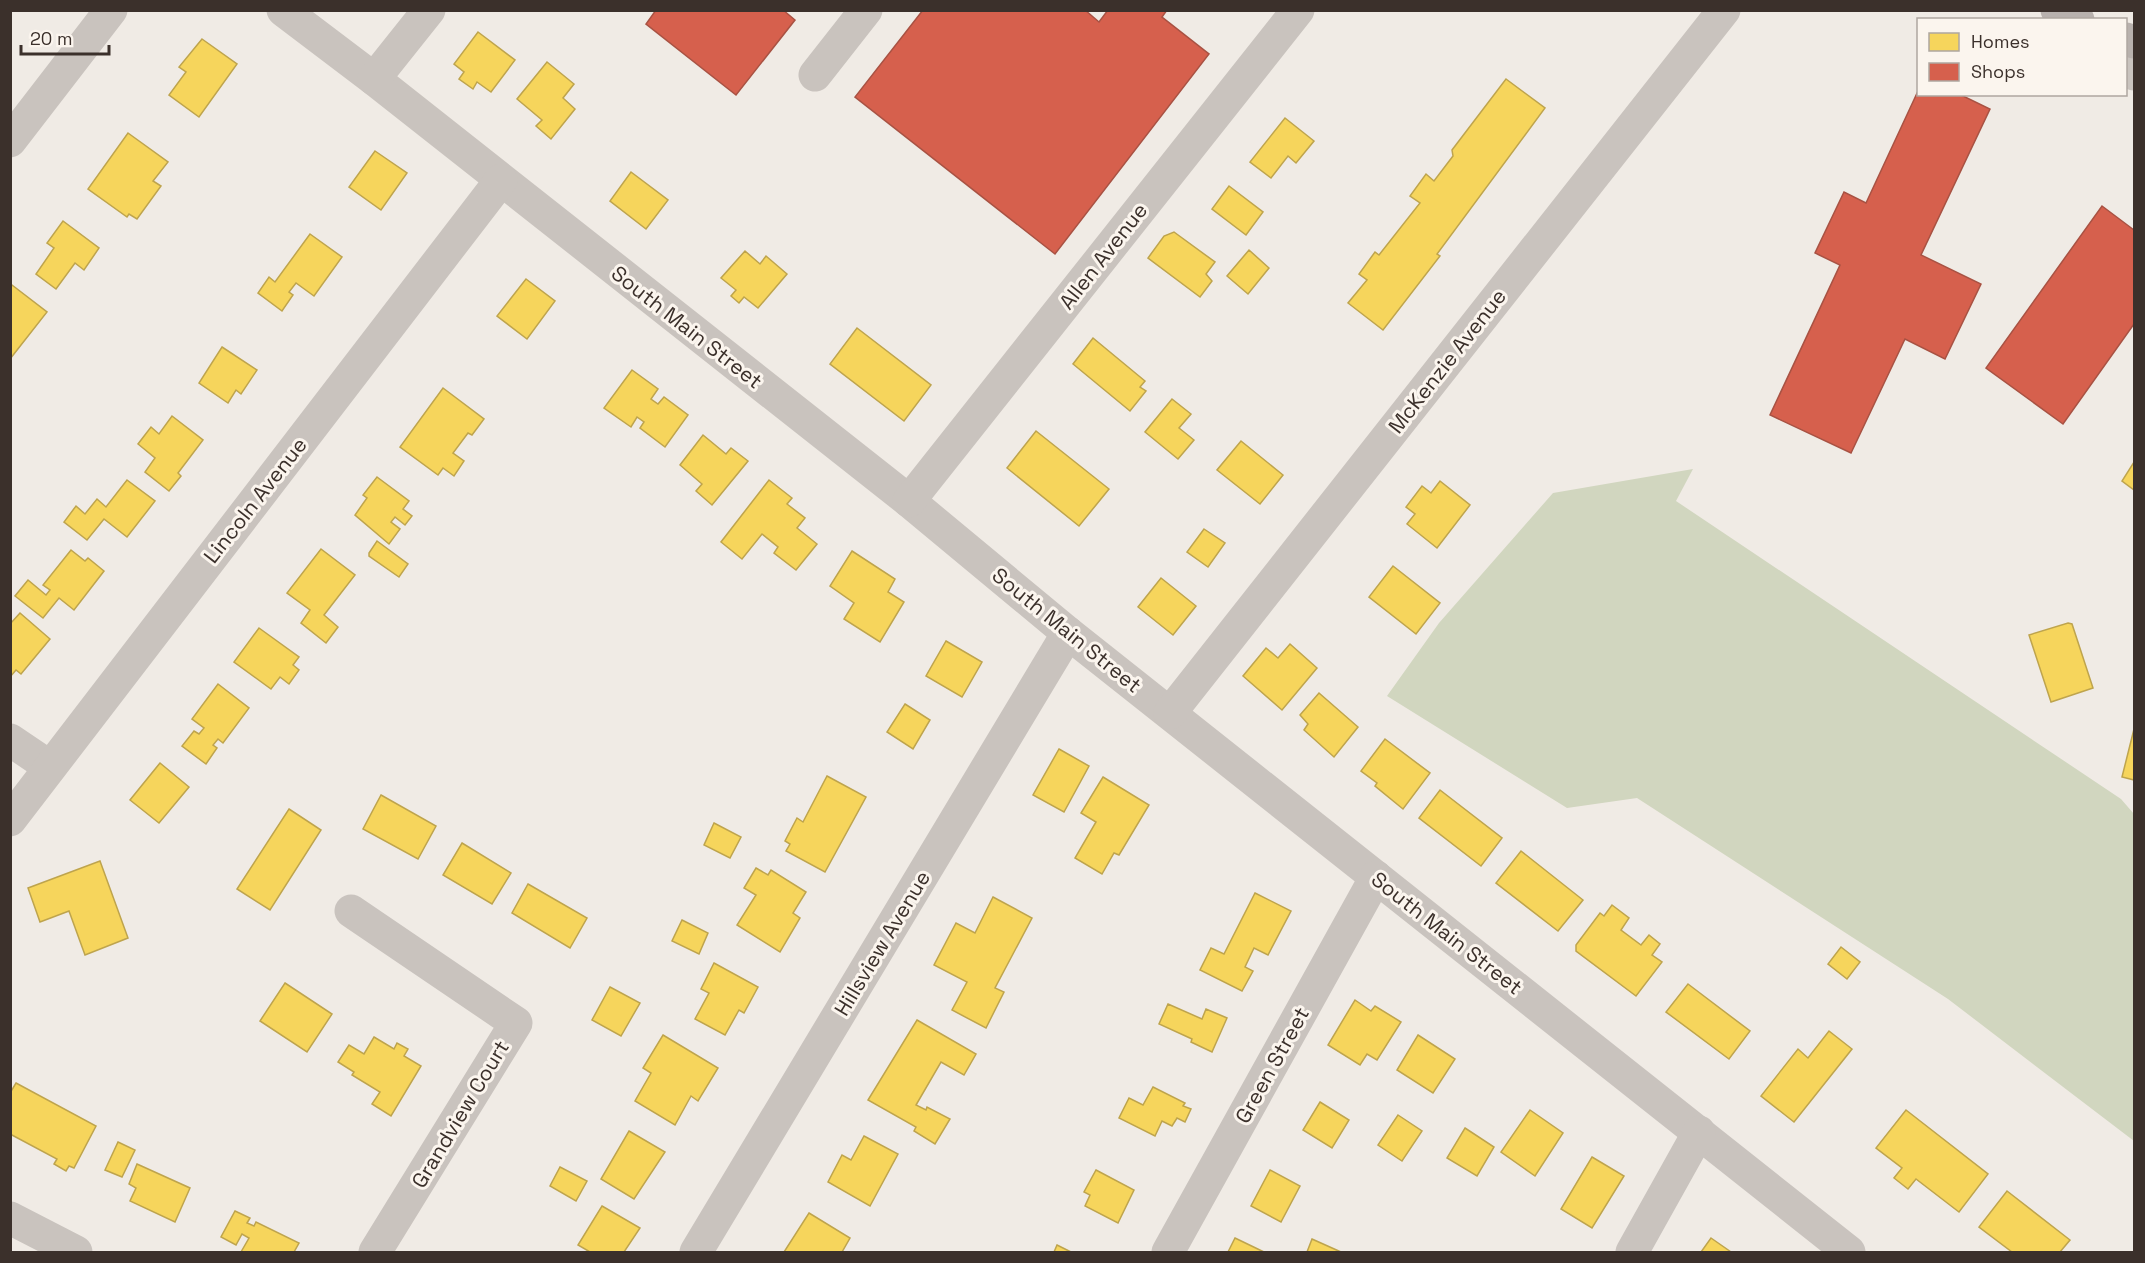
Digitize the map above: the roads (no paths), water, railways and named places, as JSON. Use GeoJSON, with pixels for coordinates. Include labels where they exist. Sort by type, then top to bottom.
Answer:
{"type":"FeatureCollection","features":[{"type":"Feature","properties":{"kind":"street"},"geometry":{"type":"LineString","coordinates":[[10,141],[111,10]]}},
{"type":"Feature","properties":{"kind":"street","name":"South Main Street"},"geometry":{"type":"LineString","coordinates":[[283,10],[374,79],[909,501],[1068,633],[1849,1252]]}},
{"type":"Feature","properties":{"kind":"street"},"geometry":{"type":"LineString","coordinates":[[374,79],[429,10]]}},
{"type":"Feature","properties":{"kind":"street"},"geometry":{"type":"LineString","coordinates":[[815,75],[866,10]]}},
{"type":"Feature","properties":{"kind":"street","name":"Allen Avenue"},"geometry":{"type":"LineString","coordinates":[[909,501],[1298,10]]}},
{"type":"Feature","properties":{"kind":"street","name":"McKenzie Avenue"},"geometry":{"type":"LineString","coordinates":[[1170,713],[1724,10]]}},
{"type":"Feature","properties":{"kind":"street","name":"Lincoln Avenue"},"geometry":{"type":"LineString","coordinates":[[10,820],[501,180]]}},
{"type":"Feature","properties":{"kind":"street","name":"Hillsview Avenue"},"geometry":{"type":"LineString","coordinates":[[696,1252],[1068,633]]}},
{"type":"Feature","properties":{"kind":"street"},"geometry":{"type":"LineString","coordinates":[[10,740],[50,767]]}},
{"type":"Feature","properties":{"kind":"street","name":"Green Street"},"geometry":{"type":"LineString","coordinates":[[1168,1252],[1376,877]]}},
{"type":"Feature","properties":{"kind":"street","name":"Grandview Court"},"geometry":{"type":"LineString","coordinates":[[351,911],[516,1023],[375,1252]]}},
{"type":"Feature","properties":{"kind":"street"},"geometry":{"type":"LineString","coordinates":[[1632,1252],[1699,1132]]}},
{"type":"Feature","properties":{"kind":"street"},"geometry":{"type":"LineString","coordinates":[[10,1218],[76,1252]]}}]}
